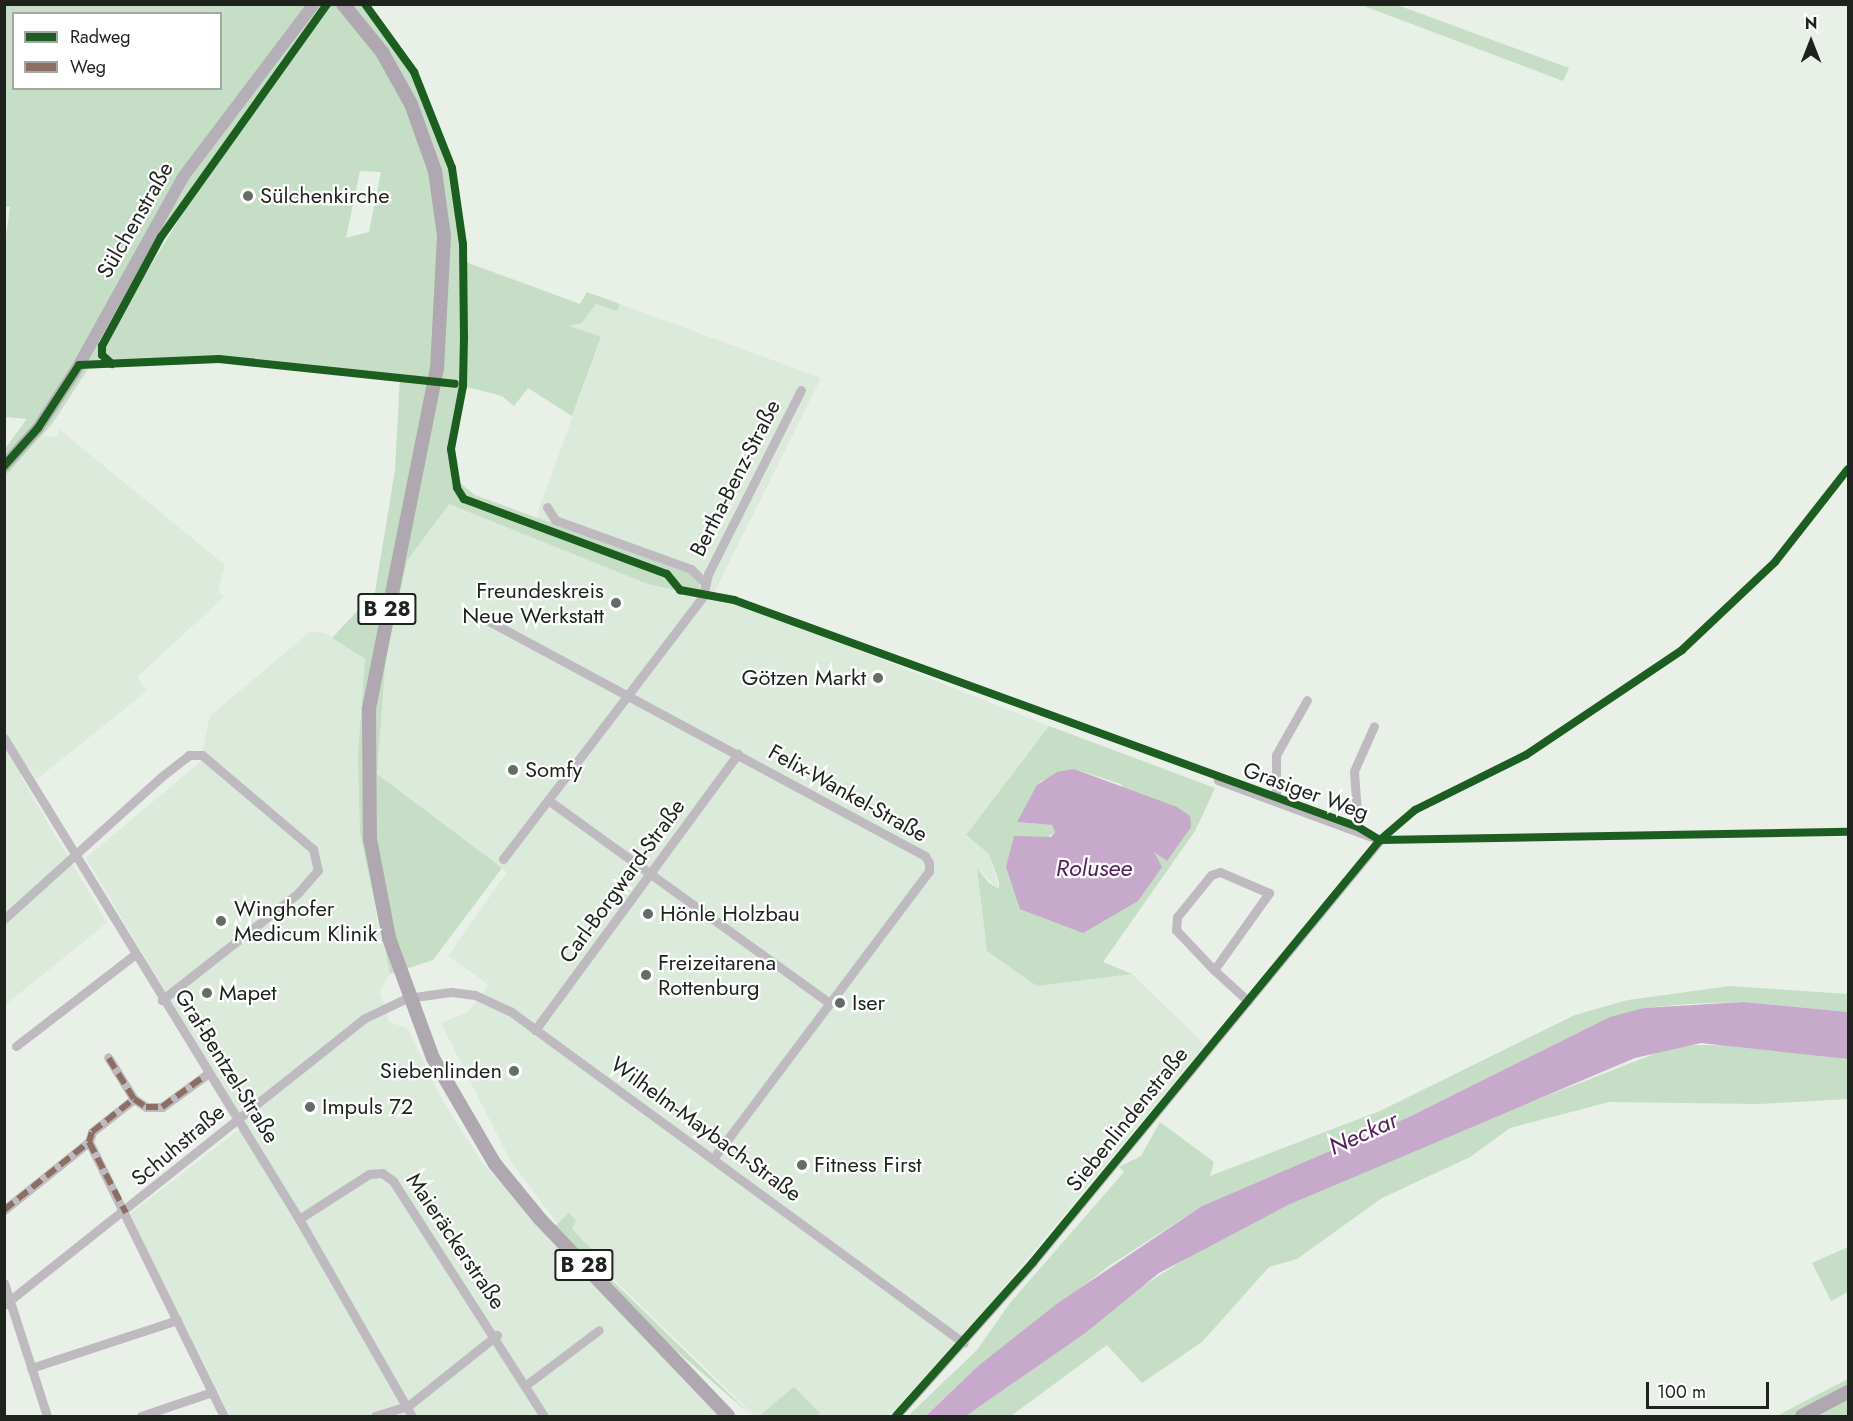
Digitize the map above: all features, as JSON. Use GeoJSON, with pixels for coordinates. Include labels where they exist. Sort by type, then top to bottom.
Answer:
{"type":"FeatureCollection","features":[{"type":"Feature","properties":{"kind":"main road","name":"Sülchenstraße"},"geometry":{"type":"LineString","coordinates":[[4,466],[38,428],[79,364],[183,177],[314,4]]}},
{"type":"Feature","properties":{"kind":"main road","name":"B 28"},"geometry":{"type":"LineString","coordinates":[[343,4],[382,52],[411,104],[435,171],[444,236],[437,368],[375,662],[367,742],[373,861],[407,998],[452,1095],[508,1180],[729,1416]]}},
{"type":"Feature","properties":{"kind":"main road"},"geometry":{"type":"LineString","coordinates":[[1802,1416],[1848,1392]]}},
{"type":"Feature","properties":{"kind":"street","name":"Bertha-Benz-Straße"},"geometry":{"type":"LineString","coordinates":[[626,695],[703,596],[706,584],[801,390]]}},
{"type":"Feature","properties":{"kind":"street","name":"Bertha-Benz-Straße"},"geometry":{"type":"LineString","coordinates":[[546,507],[555,520],[691,569],[706,584]]}},
{"type":"Feature","properties":{"kind":"street","name":"Felix-Wankel-Straße"},"geometry":{"type":"LineString","coordinates":[[485,619],[738,754],[929,863],[929,871],[715,1156]]}},
{"type":"Feature","properties":{"kind":"street"},"geometry":{"type":"LineString","coordinates":[[503,860],[626,695]]}},
{"type":"Feature","properties":{"kind":"street"},"geometry":{"type":"LineString","coordinates":[[1275,800],[1276,755],[1307,700]]}},
{"type":"Feature","properties":{"kind":"street"},"geometry":{"type":"LineString","coordinates":[[1358,828],[1354,771],[1374,726]]}},
{"type":"Feature","properties":{"kind":"street","name":"Graf-Bentzel-Straße"},"geometry":{"type":"LineString","coordinates":[[4,738],[206,1075],[238,1120],[299,1219],[412,1416]]}},
{"type":"Feature","properties":{"kind":"street","name":"Carl-Borgward-Straße"},"geometry":{"type":"LineString","coordinates":[[535,1030],[738,754]]}},
{"type":"Feature","properties":{"kind":"street"},"geometry":{"type":"LineString","coordinates":[[4,919],[77,857],[161,777],[189,755],[202,755],[318,856],[318,870],[308,884],[162,1000]]}},
{"type":"Feature","properties":{"kind":"street","name":"Grasiger Weg"},"geometry":{"type":"LineString","coordinates":[[1218,780],[1358,828],[1380,840]]}},
{"type":"Feature","properties":{"kind":"street"},"geometry":{"type":"LineString","coordinates":[[548,800],[829,1003]]}},
{"type":"Feature","properties":{"kind":"street","name":"Siebenlindenstraße"},"geometry":{"type":"LineString","coordinates":[[896,1416],[964,1343],[1380,840]]}},
{"type":"Feature","properties":{"kind":"street"},"geometry":{"type":"LineString","coordinates":[[1214,970],[1269,893],[1220,872],[1211,875],[1177,917],[1176,930],[1214,970],[1248,1001]]}},
{"type":"Feature","properties":{"kind":"street"},"geometry":{"type":"LineString","coordinates":[[16,1046],[134,955]]}},
{"type":"Feature","properties":{"kind":"street","name":"Wilhelm-Maybach-Straße"},"geometry":{"type":"LineString","coordinates":[[407,998],[445,992],[475,995],[535,1030],[715,1156],[964,1343]]}},
{"type":"Feature","properties":{"kind":"street","name":"Schuhstraße"},"geometry":{"type":"LineString","coordinates":[[8,1304],[126,1213],[363,1019],[407,998]]}},
{"type":"Feature","properties":{"kind":"street"},"geometry":{"type":"LineString","coordinates":[[108,1056],[134,1099],[146,1107],[162,1107],[206,1075]]}},
{"type":"Feature","properties":{"kind":"street"},"geometry":{"type":"LineString","coordinates":[[4,1210],[89,1142],[92,1132],[134,1099]]}},
{"type":"Feature","properties":{"kind":"street"},"geometry":{"type":"LineString","coordinates":[[89,1142],[126,1213],[224,1416]]}},
{"type":"Feature","properties":{"kind":"street","name":"Maieräckerstraße"},"geometry":{"type":"LineString","coordinates":[[299,1219],[369,1174],[382,1173],[408,1201],[497,1335],[544,1416]]}},
{"type":"Feature","properties":{"kind":"street"},"geometry":{"type":"LineString","coordinates":[[4,1283],[8,1304],[47,1416]]}},
{"type":"Feature","properties":{"kind":"street"},"geometry":{"type":"LineString","coordinates":[[31,1368],[177,1320]]}},
{"type":"Feature","properties":{"kind":"street"},"geometry":{"type":"LineString","coordinates":[[526,1385],[599,1330]]}},
{"type":"Feature","properties":{"kind":"street"},"geometry":{"type":"LineString","coordinates":[[375,1416],[408,1406],[497,1335]]}},
{"type":"Feature","properties":{"kind":"street"},"geometry":{"type":"LineString","coordinates":[[141,1416],[212,1392]]}},
{"type":"Feature","properties":{"kind":"shaded area"},"geometry":{"type":"Polygon","coordinates":[[[596,304],[617,311],[620,304],[821,378],[714,593],[1049,726],[966,835],[989,854],[999,889],[977,868],[1037,986],[1132,974],[1205,1045],[954,1347],[889,1416],[755,1416],[560,1227],[510,1160],[441,1023],[468,1012],[489,985],[448,956],[507,872],[377,774],[386,656],[407,561],[449,504],[539,537],[538,512],[601,338],[568,326],[571,321],[582,323],[596,304]]]}},
{"type":"Feature","properties":{"kind":"shaded area"},"geometry":{"type":"Polygon","coordinates":[[[60,430],[225,565],[218,591],[224,597],[137,677],[147,691],[37,779],[29,767],[20,775],[107,923],[5,1005],[5,477],[43,436],[55,437],[60,430]]]}},
{"type":"Feature","properties":{"kind":"shaded area"},"geometry":{"type":"Polygon","coordinates":[[[311,631],[325,633],[365,659],[358,753],[377,922],[390,974],[380,991],[389,1022],[407,1028],[443,1101],[483,1164],[719,1416],[230,1416],[130,1214],[245,1125],[86,858],[200,762],[210,716],[311,631]]]}},
{"type":"Feature","properties":{"kind":"green space"},"geometry":{"type":"Polygon","coordinates":[[[5,5],[365,5],[414,72],[431,106],[452,168],[463,261],[580,304],[587,292],[620,304],[617,311],[596,304],[582,323],[569,326],[601,337],[572,416],[528,388],[514,406],[502,396],[463,386],[452,435],[455,479],[475,495],[696,576],[703,596],[648,584],[449,504],[407,561],[386,656],[377,774],[502,868],[433,960],[390,974],[360,833],[358,753],[365,659],[332,638],[375,592],[395,470],[400,375],[219,359],[88,369],[52,424],[5,477],[4,450],[27,419],[5,417],[4,251],[10,207],[4,207],[5,5]],[[247,122],[212,161],[139,274],[145,275],[212,165],[247,122]],[[360,171],[346,238],[369,232],[381,172],[360,171]]]}},
{"type":"Feature","properties":{"kind":"green space"},"geometry":{"type":"Polygon","coordinates":[[[1361,5],[1397,5],[1569,68],[1563,81],[1361,5]]]}},
{"type":"Feature","properties":{"kind":"green space"},"geometry":{"type":"Polygon","coordinates":[[[1049,726],[1215,788],[1195,831],[1103,962],[1132,974],[1037,986],[987,951],[977,868],[989,883],[999,889],[999,882],[989,854],[966,835],[1049,726]],[[1074,769],[1041,781],[1017,822],[1052,825],[1055,832],[1006,867],[1021,909],[1155,857],[1154,851],[1167,861],[1121,784],[1074,769]]]}},
{"type":"Feature","properties":{"kind":"green space"},"geometry":{"type":"Polygon","coordinates":[[[1730,986],[1848,994],[1848,1012],[1743,1002],[1688,1004],[1644,1008],[1581,1032],[1409,1117],[1202,1206],[1109,1266],[978,1366],[926,1416],[908,1416],[977,1350],[1010,1303],[1124,1172],[1119,1167],[1141,1156],[1160,1122],[1214,1162],[1210,1176],[1380,1111],[1575,1015],[1628,1000],[1730,986]]]}},
{"type":"Feature","properties":{"kind":"green space"},"geometry":{"type":"Polygon","coordinates":[[[1677,1045],[1739,1045],[1848,1059],[1848,1099],[1759,1104],[1609,1102],[1510,1128],[1470,1157],[1382,1198],[1297,1259],[1269,1267],[1202,1342],[1142,1383],[1107,1345],[1011,1416],[966,1416],[1084,1334],[1121,1300],[1193,1254],[1288,1205],[1495,1116],[1677,1045]]]}},
{"type":"Feature","properties":{"kind":"green space"},"geometry":{"type":"Polygon","coordinates":[[[569,1213],[576,1221],[572,1229],[593,1251],[591,1260],[752,1416],[635,1315],[555,1226],[569,1213]]]}},
{"type":"Feature","properties":{"kind":"green space"},"geometry":{"type":"Polygon","coordinates":[[[1848,1247],[1848,1292],[1831,1301],[1812,1263],[1848,1247]]]}},
{"type":"Feature","properties":{"kind":"green space"},"geometry":{"type":"Polygon","coordinates":[[[1848,1379],[1848,1416],[1777,1416],[1805,1401],[1848,1379]]]}},
{"type":"Feature","properties":{"kind":"green space"},"geometry":{"type":"Polygon","coordinates":[[[794,1387],[820,1413],[817,1416],[759,1416],[794,1387]]]}},
{"type":"Feature","properties":{"kind":"water","name":"Rolusee"},"geometry":{"type":"Polygon","coordinates":[[[1074,769],[1177,807],[1190,816],[1191,827],[1167,861],[1154,852],[1162,867],[1138,901],[1083,933],[1020,909],[1006,867],[1014,836],[1051,837],[1055,832],[1052,825],[1017,822],[1037,785],[1057,772],[1074,769]]]}},
{"type":"Feature","properties":{"kind":"water"},"geometry":{"type":"Polygon","coordinates":[[[1743,1002],[1848,1012],[1848,1059],[1701,1043],[1635,1058],[1288,1205],[1159,1273],[1084,1334],[966,1416],[926,1416],[978,1366],[1058,1303],[1202,1206],[1409,1117],[1610,1017],[1644,1008],[1743,1002]]]}},
{"type":"Feature","properties":{"kind":"marked path"},"geometry":{"type":"LineString","coordinates":[[89,1142],[92,1132],[134,1099],[108,1057]]}},
{"type":"Feature","properties":{"kind":"marked path"},"geometry":{"type":"LineString","coordinates":[[134,1099],[146,1107],[162,1107],[206,1075]]}},
{"type":"Feature","properties":{"kind":"marked path"},"geometry":{"type":"LineString","coordinates":[[4,1210],[89,1142],[126,1213]]}},
{"type":"Feature","properties":{"kind":"cycle path"},"geometry":{"type":"LineString","coordinates":[[112,364],[102,355],[102,346],[161,237],[327,4]]}},
{"type":"Feature","properties":{"kind":"cycle path"},"geometry":{"type":"LineString","coordinates":[[365,4],[414,72],[452,168],[463,244],[464,337],[463,386],[451,449],[457,488],[464,499],[667,574],[680,590],[734,600],[1358,827],[1380,840]]}},
{"type":"Feature","properties":{"kind":"cycle path"},"geometry":{"type":"LineString","coordinates":[[4,466],[38,428],[79,365],[219,359],[455,384]]}},
{"type":"Feature","properties":{"kind":"cycle path"},"geometry":{"type":"LineString","coordinates":[[896,1416],[1033,1262],[1380,840],[1415,810],[1526,755],[1682,650],[1775,562],[1848,469]]}},
{"type":"Feature","properties":{"kind":"cycle path"},"geometry":{"type":"LineString","coordinates":[[1380,840],[1848,832]]}},
{"type":"Feature","properties":{"kind":"place","name":"Sülchenkirche"},"geometry":{"type":"Point","coordinates":[248,196]}},
{"type":"Feature","properties":{"kind":"place","name":"Freundeskreis Neue Werkstatt"},"geometry":{"type":"Point","coordinates":[616,603]}},
{"type":"Feature","properties":{"kind":"place","name":"Götzen Markt"},"geometry":{"type":"Point","coordinates":[878,678]}},
{"type":"Feature","properties":{"kind":"place","name":"Somfy"},"geometry":{"type":"Point","coordinates":[513,770]}},
{"type":"Feature","properties":{"kind":"place","name":"Hönle Holzbau"},"geometry":{"type":"Point","coordinates":[648,914]}},
{"type":"Feature","properties":{"kind":"place","name":"Winghofer Medicum Klinik"},"geometry":{"type":"Point","coordinates":[221,921]}},
{"type":"Feature","properties":{"kind":"place","name":"Freizeitarena Rottenburg"},"geometry":{"type":"Point","coordinates":[646,975]}},
{"type":"Feature","properties":{"kind":"place","name":"Mapet"},"geometry":{"type":"Point","coordinates":[207,993]}},
{"type":"Feature","properties":{"kind":"place","name":"Iser"},"geometry":{"type":"Point","coordinates":[840,1003]}},
{"type":"Feature","properties":{"kind":"place","name":"Siebenlinden"},"geometry":{"type":"Point","coordinates":[514,1071]}},
{"type":"Feature","properties":{"kind":"place","name":"Impuls 72"},"geometry":{"type":"Point","coordinates":[310,1107]}},
{"type":"Feature","properties":{"kind":"place","name":"Fitness First"},"geometry":{"type":"Point","coordinates":[802,1165]}},
{"type":"Feature","properties":{"kind":"water label","name":"Neckar"},"geometry":{"type":"Point","coordinates":[1363,1133]}}]}
